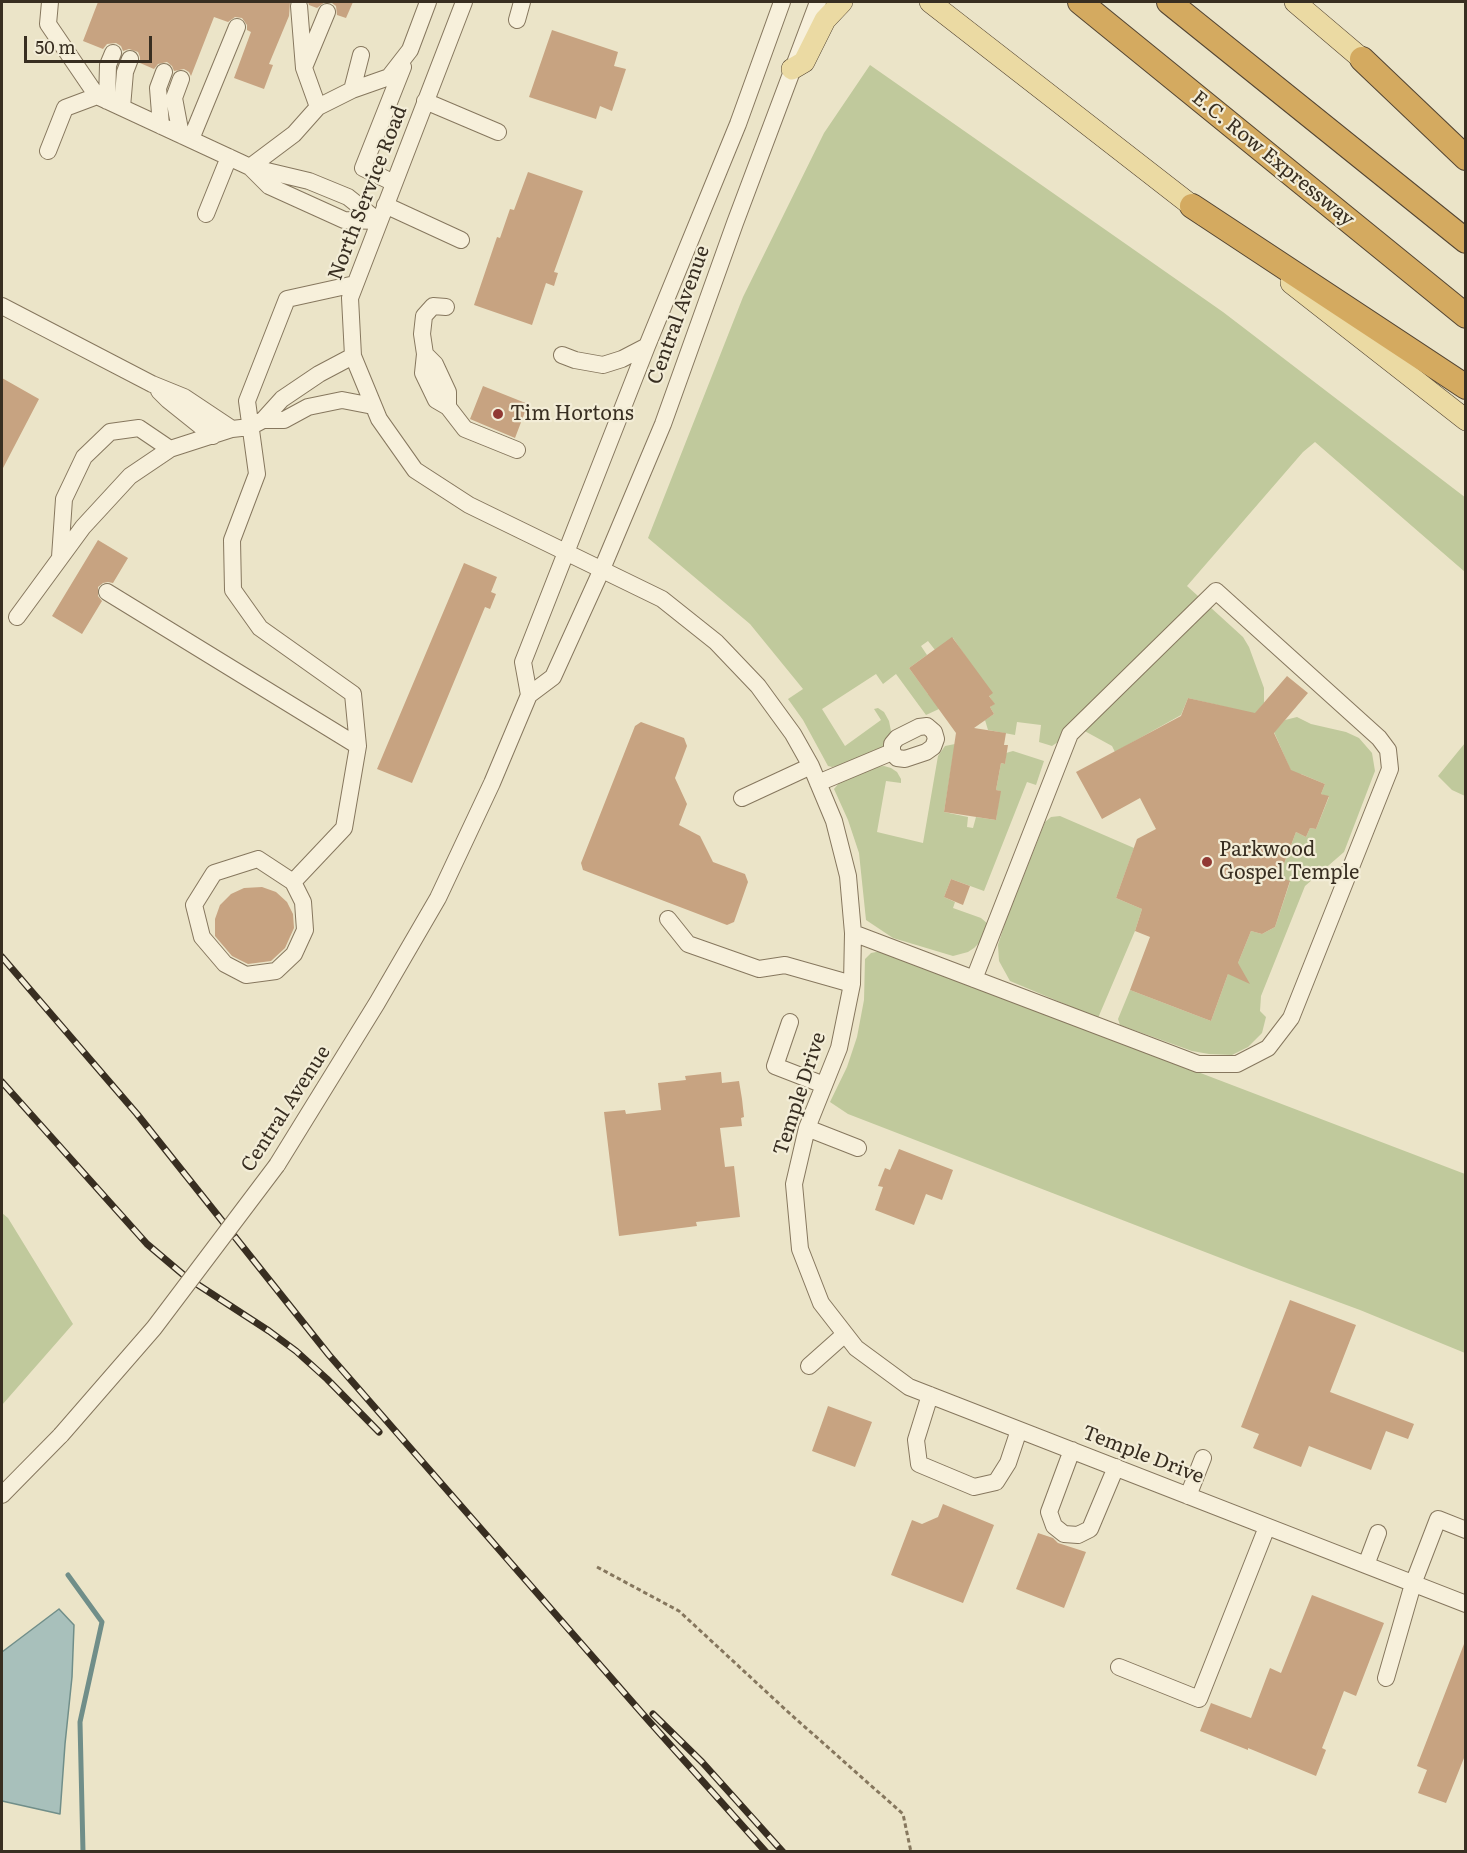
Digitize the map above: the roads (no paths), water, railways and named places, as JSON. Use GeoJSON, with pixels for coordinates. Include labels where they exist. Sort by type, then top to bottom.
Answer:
{"type":"FeatureCollection","features":[{"type":"Feature","properties":{"kind":"highway","name":"E.C. Row Expressway"},"geometry":{"type":"LineString","coordinates":[[1080,2],[1466,316]]}},
{"type":"Feature","properties":{"kind":"highway"},"geometry":{"type":"LineString","coordinates":[[1169,2],[1466,241]]}},
{"type":"Feature","properties":{"kind":"highway"},"geometry":{"type":"LineString","coordinates":[[1362,59],[1466,158]]}},
{"type":"Feature","properties":{"kind":"highway"},"geometry":{"type":"LineString","coordinates":[[1192,206],[1466,387]]}},
{"type":"Feature","properties":{"kind":"main road"},"geometry":{"type":"LineString","coordinates":[[792,69],[804,62],[825,20],[842,2]]}},
{"type":"Feature","properties":{"kind":"main road"},"geometry":{"type":"LineString","coordinates":[[915,2],[947,23],[967,31]]}},
{"type":"Feature","properties":{"kind":"main road"},"geometry":{"type":"LineString","coordinates":[[930,2],[1466,420]]}},
{"type":"Feature","properties":{"kind":"main road"},"geometry":{"type":"LineString","coordinates":[[1295,2],[1466,145]]}},
{"type":"Feature","properties":{"kind":"street"},"geometry":{"type":"LineString","coordinates":[[50,2],[48,24],[109,101],[250,167],[269,186],[344,220],[378,222]]}},
{"type":"Feature","properties":{"kind":"street"},"geometry":{"type":"LineString","coordinates":[[394,183],[363,168],[428,2]]}},
{"type":"Feature","properties":{"kind":"street","name":"North Service Road"},"geometry":{"type":"LineString","coordinates":[[464,2],[350,298],[353,356],[378,418],[415,470],[469,505],[566,553]]}},
{"type":"Feature","properties":{"kind":"street"},"geometry":{"type":"LineString","coordinates":[[517,20],[522,2]]}},
{"type":"Feature","properties":{"kind":"street","name":"Central Avenue"},"geometry":{"type":"LineString","coordinates":[[529,695],[523,662],[647,346],[738,124],[782,2]]}},
{"type":"Feature","properties":{"kind":"street","name":"Central Avenue"},"geometry":{"type":"LineString","coordinates":[[2,1495],[61,1435],[154,1328],[277,1165],[377,1003],[438,898],[492,783],[529,695],[553,677],[602,569],[663,424],[818,2]]}},
{"type":"Feature","properties":{"kind":"street"},"geometry":{"type":"LineString","coordinates":[[299,6],[304,68],[318,107]]}},
{"type":"Feature","properties":{"kind":"street"},"geometry":{"type":"LineString","coordinates":[[304,68],[327,12]]}},
{"type":"Feature","properties":{"kind":"street"},"geometry":{"type":"LineString","coordinates":[[186,137],[237,27]]}},
{"type":"Feature","properties":{"kind":"street"},"geometry":{"type":"LineString","coordinates":[[250,167],[294,134],[318,107],[352,90],[389,77],[410,50]]}},
{"type":"Feature","properties":{"kind":"street"},"geometry":{"type":"LineString","coordinates":[[109,101],[108,64],[113,52]]}},
{"type":"Feature","properties":{"kind":"street"},"geometry":{"type":"LineString","coordinates":[[352,90],[361,55]]}},
{"type":"Feature","properties":{"kind":"street"},"geometry":{"type":"LineString","coordinates":[[109,101],[130,59]]}},
{"type":"Feature","properties":{"kind":"street"},"geometry":{"type":"LineString","coordinates":[[161,126],[158,88],[164,72]]}},
{"type":"Feature","properties":{"kind":"street"},"geometry":{"type":"LineString","coordinates":[[181,79],[174,98],[186,137]]}},
{"type":"Feature","properties":{"kind":"street"},"geometry":{"type":"LineString","coordinates":[[48,151],[65,108],[109,101]]}},
{"type":"Feature","properties":{"kind":"street"},"geometry":{"type":"LineString","coordinates":[[425,101],[498,132]]}},
{"type":"Feature","properties":{"kind":"street"},"geometry":{"type":"LineString","coordinates":[[206,214],[229,157]]}},
{"type":"Feature","properties":{"kind":"street"},"geometry":{"type":"LineString","coordinates":[[385,204],[461,240]]}},
{"type":"Feature","properties":{"kind":"street"},"geometry":{"type":"LineString","coordinates":[[293,882],[344,828],[358,746],[353,694],[260,628],[233,590],[232,540],[257,474],[256,424],[247,401],[287,299],[355,284]]}},
{"type":"Feature","properties":{"kind":"street"},"geometry":{"type":"LineString","coordinates":[[2,306],[152,384],[184,397],[232,429]]}},
{"type":"Feature","properties":{"kind":"street"},"geometry":{"type":"LineString","coordinates":[[446,307],[434,306],[424,316],[422,334],[425,354],[423,373],[436,400],[448,407],[465,429],[517,450]]}},
{"type":"Feature","properties":{"kind":"street"},"geometry":{"type":"LineString","coordinates":[[562,355],[603,365],[622,359],[647,346]]}},
{"type":"Feature","properties":{"kind":"street"},"geometry":{"type":"LineString","coordinates":[[256,424],[282,399],[319,374],[353,356]]}},
{"type":"Feature","properties":{"kind":"street"},"geometry":{"type":"LineString","coordinates":[[152,384],[213,436]]}},
{"type":"Feature","properties":{"kind":"street"},"geometry":{"type":"LineString","coordinates":[[16,617],[83,527],[130,476],[170,449],[232,429],[284,420],[308,407],[342,400],[374,406]]}},
{"type":"Feature","properties":{"kind":"street"},"geometry":{"type":"LineString","coordinates":[[60,558],[64,499],[84,457],[110,432],[139,428],[170,449]]}},
{"type":"Feature","properties":{"kind":"street","name":"Temple Drive"},"geometry":{"type":"LineString","coordinates":[[566,553],[662,599],[716,642],[758,686],[793,734],[811,766],[834,821],[848,876],[853,933],[852,984],[839,1048],[807,1128],[794,1184],[800,1249],[821,1303],[856,1348],[909,1387],[1466,1604]]}},
{"type":"Feature","properties":{"kind":"street"},"geometry":{"type":"LineString","coordinates":[[853,933],[974,979],[1198,1064],[1238,1064],[1268,1048],[1291,1018],[1390,769],[1388,750],[1379,738],[1215,591],[1070,734],[974,979]]}},
{"type":"Feature","properties":{"kind":"street"},"geometry":{"type":"LineString","coordinates":[[107,592],[358,746]]}},
{"type":"Feature","properties":{"kind":"street"},"geometry":{"type":"LineString","coordinates":[[818,783],[892,752]]}},
{"type":"Feature","properties":{"kind":"street"},"geometry":{"type":"LineString","coordinates":[[742,798],[811,766]]}},
{"type":"Feature","properties":{"kind":"street"},"geometry":{"type":"LineString","coordinates":[[258,859],[293,882],[303,903],[305,930],[294,954],[276,972],[246,975],[225,964],[202,937],[194,905],[214,873],[258,859]]}},
{"type":"Feature","properties":{"kind":"street"},"geometry":{"type":"LineString","coordinates":[[668,919],[688,944],[759,969],[785,965],[852,984]]}},
{"type":"Feature","properties":{"kind":"street"},"geometry":{"type":"LineString","coordinates":[[790,1022],[775,1066],[824,1084]]}},
{"type":"Feature","properties":{"kind":"street"},"geometry":{"type":"LineString","coordinates":[[807,1128],[858,1148]]}},
{"type":"Feature","properties":{"kind":"street"},"geometry":{"type":"LineString","coordinates":[[809,1366],[845,1334]]}},
{"type":"Feature","properties":{"kind":"street"},"geometry":{"type":"LineString","coordinates":[[930,1395],[916,1440],[919,1464],[974,1487],[996,1482],[1008,1463],[1019,1430]]}},
{"type":"Feature","properties":{"kind":"street"},"geometry":{"type":"LineString","coordinates":[[1072,1450],[1049,1512],[1054,1526],[1065,1534],[1078,1535],[1090,1529],[1116,1467]]}},
{"type":"Feature","properties":{"kind":"street"},"geometry":{"type":"LineString","coordinates":[[1188,1496],[1203,1458]]}},
{"type":"Feature","properties":{"kind":"street"},"geometry":{"type":"LineString","coordinates":[[1386,1678],[1413,1584],[1438,1519],[1466,1530]]}},
{"type":"Feature","properties":{"kind":"street"},"geometry":{"type":"LineString","coordinates":[[1119,1667],[1199,1699],[1267,1527]]}},
{"type":"Feature","properties":{"kind":"street"},"geometry":{"type":"LineString","coordinates":[[1366,1565],[1378,1533]]}},
{"type":"Feature","properties":{"kind":"water"},"geometry":{"type":"Polygon","coordinates":[[[59,1609],[74,1625],[72,1677],[60,1814],[2,1801],[2,1652],[59,1609]]]}},
{"type":"Feature","properties":{"kind":"waterway"},"geometry":{"type":"LineString","coordinates":[[68,1575],[102,1622],[80,1722],[83,1852]]}},
{"type":"Feature","properties":{"kind":"railway"},"geometry":{"type":"LineString","coordinates":[[2,957],[137,1114],[329,1355],[766,1852]]}},
{"type":"Feature","properties":{"kind":"railway"},"geometry":{"type":"LineString","coordinates":[[2,1082],[147,1244],[186,1277],[296,1351],[379,1432]]}},
{"type":"Feature","properties":{"kind":"railway"},"geometry":{"type":"LineString","coordinates":[[653,1714],[702,1762],[783,1852]]}},
{"type":"Feature","properties":{"kind":"place","name":"Tim Hortons"},"geometry":{"type":"Point","coordinates":[498,414]}},
{"type":"Feature","properties":{"kind":"place","name":"Parkwood Gospel Temple"},"geometry":{"type":"Point","coordinates":[1207,862]}}]}
